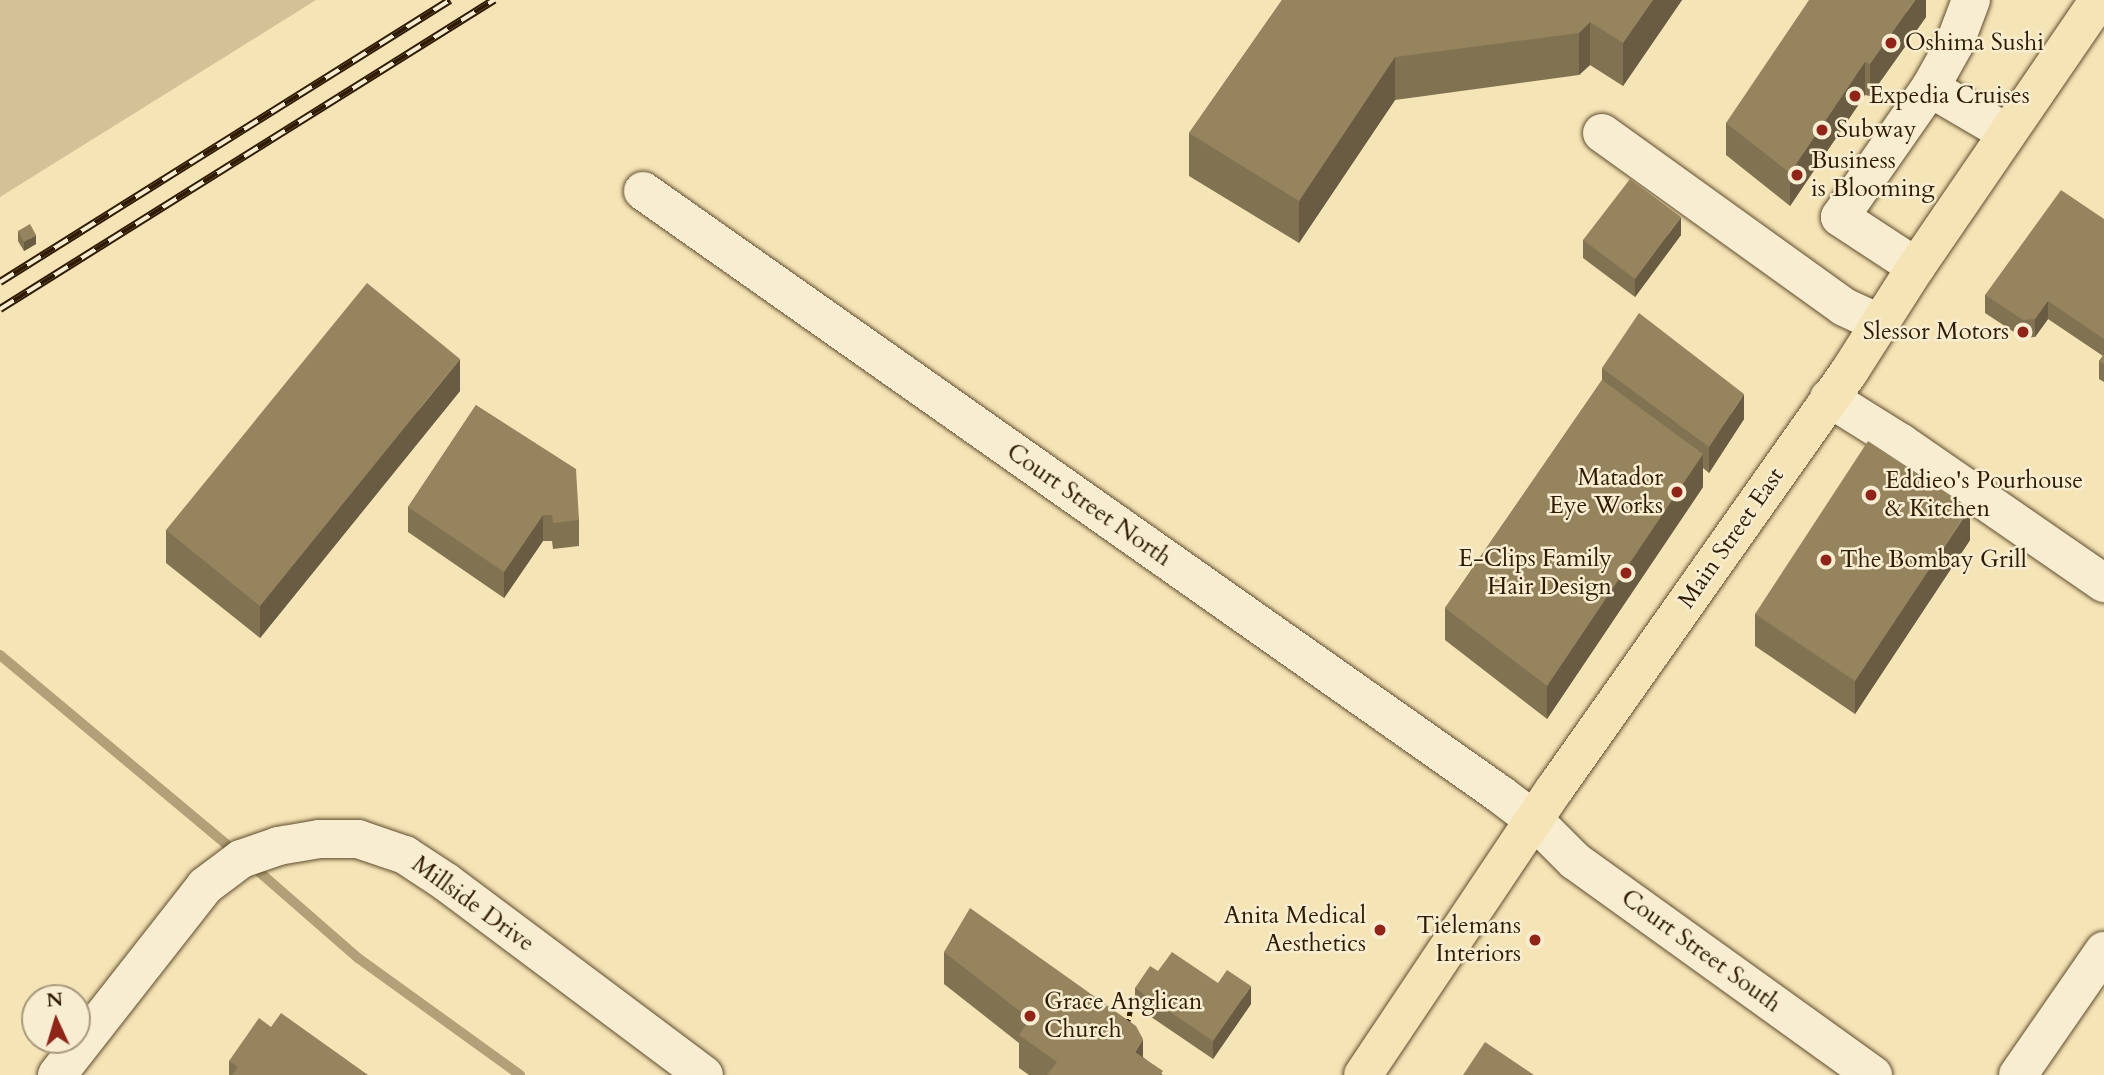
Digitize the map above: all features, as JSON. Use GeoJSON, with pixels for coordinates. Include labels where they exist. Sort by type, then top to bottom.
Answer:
{"type":"FeatureCollection","features":[{"type":"Feature","properties":{"kind":"main road","name":"Main Street East"},"geometry":{"type":"LineString","coordinates":[[1363,1075],[1534,820],[1881,324],[1916,267],[2099,0]]}},
{"type":"Feature","properties":{"kind":"street"},"geometry":{"type":"LineString","coordinates":[[1916,267],[1840,217],[1930,88],[1954,46],[1971,0]]}},
{"type":"Feature","properties":{"kind":"street"},"geometry":{"type":"LineString","coordinates":[[1930,88],[2007,133]]}},
{"type":"Feature","properties":{"kind":"street"},"geometry":{"type":"LineString","coordinates":[[1602,133],[1844,307],[1881,324]]}},
{"type":"Feature","properties":{"kind":"street","name":"Court Street North"},"geometry":{"type":"LineString","coordinates":[[643,191],[1534,820]]}},
{"type":"Feature","properties":{"kind":"street"},"geometry":{"type":"LineString","coordinates":[[1829,398],[1901,443],[2104,583]]}},
{"type":"Feature","properties":{"kind":"street","name":"Court Street South"},"geometry":{"type":"LineString","coordinates":[[1534,820],[1576,861],[1873,1075]]}},
{"type":"Feature","properties":{"kind":"street","name":"Millside Drive"},"geometry":{"type":"LineString","coordinates":[[57,1075],[205,886],[241,859],[278,846],[319,839],[358,839],[405,855],[446,882],[704,1075]]}},
{"type":"Feature","properties":{"kind":"street"},"geometry":{"type":"LineString","coordinates":[[2018,1075],[2104,951]]}},
{"type":"Feature","properties":{"kind":"path"},"geometry":{"type":"LineString","coordinates":[[1125,1031],[1130,1011]]}},
{"type":"Feature","properties":{"kind":"shaded area"},"geometry":{"type":"Polygon","coordinates":[[[0,0],[316,0],[0,197],[0,0]]]}},
{"type":"Feature","properties":{"kind":"building"},"geometry":{"type":"Polygon","coordinates":[[[1282,0],[1653,0],[1623,43],[1590,22],[1579,33],[1395,57],[1299,201],[1189,133],[1282,0]]]}},
{"type":"Feature","properties":{"kind":"building"},"geometry":{"type":"Polygon","coordinates":[[[1809,0],[1915,0],[1870,64],[1865,62],[1790,173],[1726,123],[1809,0]]]}},
{"type":"Feature","properties":{"kind":"building"},"geometry":{"type":"Polygon","coordinates":[[[1630,179],[1681,217],[1635,279],[1583,240],[1630,179]]]}},
{"type":"Feature","properties":{"kind":"building"},"geometry":{"type":"Polygon","coordinates":[[[2061,190],[2104,219],[2104,339],[2048,301],[2035,319],[2023,320],[1985,295],[2061,190]]]}},
{"type":"Feature","properties":{"kind":"building"},"geometry":{"type":"Polygon","coordinates":[[[30,224],[36,235],[24,242],[18,231],[30,224]]]}},
{"type":"Feature","properties":{"kind":"building"},"geometry":{"type":"Polygon","coordinates":[[[367,283],[460,359],[260,606],[166,530],[367,283]]]}},
{"type":"Feature","properties":{"kind":"building"},"geometry":{"type":"Polygon","coordinates":[[[1639,313],[1744,394],[1709,447],[1602,368],[1639,313]]]}},
{"type":"Feature","properties":{"kind":"building"},"geometry":{"type":"Polygon","coordinates":[[[1602,380],[1703,454],[1547,686],[1445,608],[1602,380]]]}},
{"type":"Feature","properties":{"kind":"building"},"geometry":{"type":"Polygon","coordinates":[[[476,405],[576,469],[579,520],[553,523],[552,515],[543,515],[504,572],[408,507],[476,405]]]}},
{"type":"Feature","properties":{"kind":"building"},"geometry":{"type":"Polygon","coordinates":[[[1868,441],[1970,508],[1855,681],[1755,614],[1868,441]]]}},
{"type":"Feature","properties":{"kind":"building"},"geometry":{"type":"Polygon","coordinates":[[[970,908],[1136,1026],[1143,1039],[1135,1052],[1163,1071],[1160,1075],[1047,1075],[1057,1062],[1019,1035],[1030,1019],[944,952],[970,908]]]}},
{"type":"Feature","properties":{"kind":"building"},"geometry":{"type":"Polygon","coordinates":[[[1172,952],[1218,983],[1227,970],[1251,986],[1213,1041],[1135,988],[1150,966],[1158,971],[1172,952]]]}},
{"type":"Feature","properties":{"kind":"building"},"geometry":{"type":"Polygon","coordinates":[[[281,1013],[368,1075],[232,1075],[238,1067],[229,1061],[259,1018],[271,1027],[281,1013]]]}},
{"type":"Feature","properties":{"kind":"building"},"geometry":{"type":"Polygon","coordinates":[[[1485,1042],[1534,1075],[1463,1075],[1485,1042]]]}},
{"type":"Feature","properties":{"kind":"waterway"},"geometry":{"type":"LineString","coordinates":[[0,655],[237,853]]}},
{"type":"Feature","properties":{"kind":"waterway"},"geometry":{"type":"LineString","coordinates":[[249,863],[358,958],[520,1075]]}},
{"type":"Feature","properties":{"kind":"railway"},"geometry":{"type":"LineString","coordinates":[[0,282],[450,0]]}},
{"type":"Feature","properties":{"kind":"railway"},"geometry":{"type":"LineString","coordinates":[[0,309],[494,0]]}},
{"type":"Feature","properties":{"kind":"place","name":"Oshima Sushi"},"geometry":{"type":"Point","coordinates":[1891,43]}},
{"type":"Feature","properties":{"kind":"place","name":"Expedia Cruises"},"geometry":{"type":"Point","coordinates":[1855,96]}},
{"type":"Feature","properties":{"kind":"place","name":"Subway"},"geometry":{"type":"Point","coordinates":[1822,130]}},
{"type":"Feature","properties":{"kind":"place","name":"Business is Blooming"},"geometry":{"type":"Point","coordinates":[1797,175]}},
{"type":"Feature","properties":{"kind":"place","name":"Slessor Motors"},"geometry":{"type":"Point","coordinates":[2023,332]}},
{"type":"Feature","properties":{"kind":"place","name":"Matador Eye Works"},"geometry":{"type":"Point","coordinates":[1677,492]}},
{"type":"Feature","properties":{"kind":"place","name":"Eddieo's Pourhouse & Kitchen"},"geometry":{"type":"Point","coordinates":[1871,495]}},
{"type":"Feature","properties":{"kind":"place","name":"The Bombay Grill"},"geometry":{"type":"Point","coordinates":[1826,560]}},
{"type":"Feature","properties":{"kind":"place","name":"E-Clips Family Hair Design"},"geometry":{"type":"Point","coordinates":[1626,573]}},
{"type":"Feature","properties":{"kind":"place","name":"Anita Medical Aesthetics"},"geometry":{"type":"Point","coordinates":[1380,930]}},
{"type":"Feature","properties":{"kind":"place","name":"Tielemans Interiors"},"geometry":{"type":"Point","coordinates":[1535,940]}},
{"type":"Feature","properties":{"kind":"place","name":"Grace Anglican Church"},"geometry":{"type":"Point","coordinates":[1030,1016]}}]}
